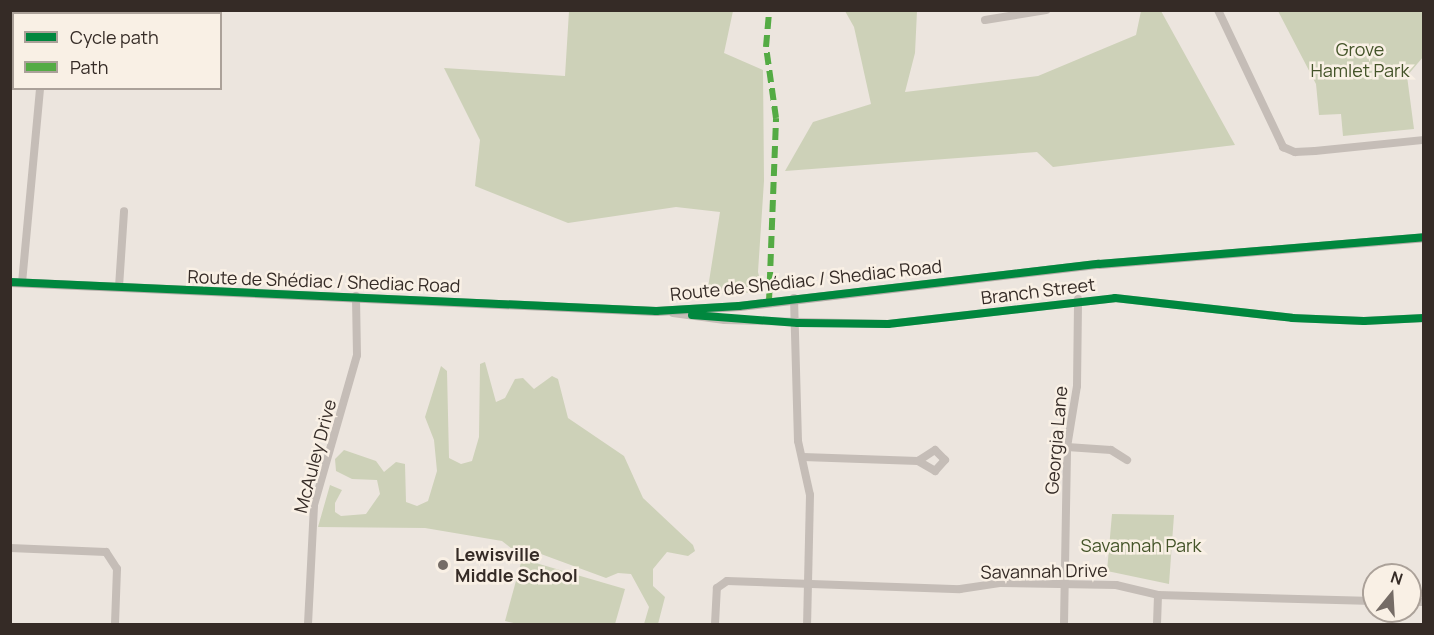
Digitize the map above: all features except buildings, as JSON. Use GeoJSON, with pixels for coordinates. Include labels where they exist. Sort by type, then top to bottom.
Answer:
{"type":"FeatureCollection","features":[{"type":"Feature","properties":{"kind":"main road","name":"Route de Shédiac / Shediac Road"},"geometry":{"type":"LineString","coordinates":[[10,282],[656,311],[1099,264],[1424,237]]}},
{"type":"Feature","properties":{"kind":"street"},"geometry":{"type":"LineString","coordinates":[[985,20],[1046,10]]}},
{"type":"Feature","properties":{"kind":"street"},"geometry":{"type":"LineString","coordinates":[[1218,10],[1283,147],[1294,152],[1315,151],[1424,140]]}},
{"type":"Feature","properties":{"kind":"street"},"geometry":{"type":"LineString","coordinates":[[22,283],[40,90]]}},
{"type":"Feature","properties":{"kind":"street"},"geometry":{"type":"LineString","coordinates":[[119,287],[124,211]]}},
{"type":"Feature","properties":{"kind":"street","name":"McAuley Drive"},"geometry":{"type":"LineString","coordinates":[[308,624],[314,505],[357,355],[356,296]]}},
{"type":"Feature","properties":{"kind":"street"},"geometry":{"type":"LineString","coordinates":[[794,298],[798,323],[798,441],[810,495],[807,624]]}},
{"type":"Feature","properties":{"kind":"street","name":"Branch Street"},"geometry":{"type":"LineString","coordinates":[[656,311],[798,323],[929,321],[1078,299],[1140,299],[1292,318],[1364,321],[1424,318]]}},
{"type":"Feature","properties":{"kind":"street","name":"Georgia Lane"},"geometry":{"type":"LineString","coordinates":[[1064,624],[1067,447],[1077,386],[1078,299]]}},
{"type":"Feature","properties":{"kind":"street"},"geometry":{"type":"LineString","coordinates":[[1067,447],[1111,450],[1127,460]]}},
{"type":"Feature","properties":{"kind":"street"},"geometry":{"type":"LineString","coordinates":[[803,457],[918,461]]}},
{"type":"Feature","properties":{"kind":"street"},"geometry":{"type":"LineString","coordinates":[[10,548],[106,552],[117,569],[115,624]]}},
{"type":"Feature","properties":{"kind":"street","name":"Savannah Drive"},"geometry":{"type":"LineString","coordinates":[[715,624],[717,588],[722,582],[960,589],[1000,583],[1116,585],[1158,595],[1362,601]]}},
{"type":"Feature","properties":{"kind":"street"},"geometry":{"type":"LineString","coordinates":[[1157,624],[1158,595]]}},
{"type":"Feature","properties":{"kind":"green space"},"geometry":{"type":"Polygon","coordinates":[[[569,11],[733,11],[724,53],[763,70],[764,181],[758,272],[763,292],[707,294],[720,212],[676,207],[568,223],[475,186],[480,140],[444,68],[565,76],[569,11]]]}},
{"type":"Feature","properties":{"kind":"green space"},"geometry":{"type":"Polygon","coordinates":[[[845,11],[917,11],[915,53],[905,92],[1038,76],[1136,35],[1141,11],[1161,11],[1235,145],[1053,167],[1037,152],[785,171],[813,122],[871,104],[854,27],[845,11]]]}},
{"type":"Feature","properties":{"kind":"green space","name":"Grove Hamlet Park"},"geometry":{"type":"Polygon","coordinates":[[[1278,11],[1423,11],[1423,57],[1407,76],[1414,129],[1343,136],[1341,114],[1319,115],[1316,84],[1278,11]]]}},
{"type":"Feature","properties":{"kind":"green space"},"geometry":{"type":"Polygon","coordinates":[[[485,362],[496,402],[505,398],[515,379],[523,378],[534,389],[552,376],[558,379],[568,418],[624,456],[643,498],[693,545],[695,551],[688,556],[667,552],[653,569],[653,586],[665,597],[658,624],[644,624],[649,607],[631,574],[618,573],[606,578],[522,547],[511,548],[502,541],[425,528],[318,527],[330,485],[342,490],[335,503],[335,512],[341,516],[366,514],[380,494],[377,480],[352,479],[336,471],[335,459],[344,450],[376,461],[384,472],[396,462],[405,464],[406,502],[417,506],[428,501],[437,471],[434,440],[425,417],[441,366],[447,371],[449,458],[461,464],[472,461],[479,437],[480,364],[485,362]]]}},
{"type":"Feature","properties":{"kind":"green space","name":"Savannah Park"},"geometry":{"type":"Polygon","coordinates":[[[1112,514],[1174,515],[1169,584],[1107,571],[1112,514]]]}},
{"type":"Feature","properties":{"kind":"green space"},"geometry":{"type":"Polygon","coordinates":[[[522,559],[625,589],[615,624],[518,624],[505,621],[522,559]]]}},
{"type":"Feature","properties":{"kind":"marked path"},"geometry":{"type":"LineString","coordinates":[[769,10],[766,47],[776,118],[769,302]]}},
{"type":"Feature","properties":{"kind":"cycle path"},"geometry":{"type":"LineString","coordinates":[[10,282],[656,311],[739,306],[1099,264],[1424,237]]}},
{"type":"Feature","properties":{"kind":"cycle path"},"geometry":{"type":"LineString","coordinates":[[692,315],[798,323],[888,324],[1115,298],[1292,318],[1364,321],[1424,318]]}},
{"type":"Feature","properties":{"kind":"place","name":"Lewisville Middle School"},"geometry":{"type":"Point","coordinates":[443,565]}}]}
